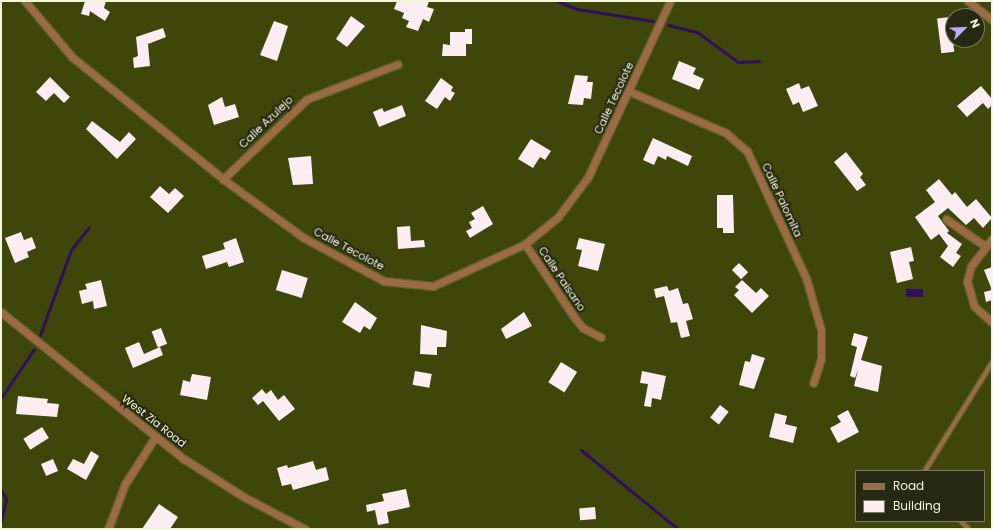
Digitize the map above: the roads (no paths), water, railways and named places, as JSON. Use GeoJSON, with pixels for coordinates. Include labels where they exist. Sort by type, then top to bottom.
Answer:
{"type":"FeatureCollection","features":[{"type":"Feature","properties":{"kind":"street","name":"Calle Tecolote"},"geometry":{"type":"LineString","coordinates":[[25,1],[72,57],[223,179],[304,238],[384,281],[433,286],[525,244],[558,217],[588,177],[631,92],[670,1]]}},
{"type":"Feature","properties":{"kind":"street"},"geometry":{"type":"LineString","coordinates":[[968,1],[992,20]]}},
{"type":"Feature","properties":{"kind":"street","name":"Calle Azulejo"},"geometry":{"type":"LineString","coordinates":[[223,179],[307,99],[398,64]]}},
{"type":"Feature","properties":{"kind":"street","name":"Calle Palomita"},"geometry":{"type":"LineString","coordinates":[[631,92],[726,133],[747,151],[806,278],[819,323],[821,359],[813,383]]}},
{"type":"Feature","properties":{"kind":"street"},"geometry":{"type":"LineString","coordinates":[[946,219],[985,246]]}},
{"type":"Feature","properties":{"kind":"street"},"geometry":{"type":"LineString","coordinates":[[992,239],[985,246],[968,271],[968,290],[976,310],[992,322]]}},
{"type":"Feature","properties":{"kind":"street","name":"Calle Paisano"},"geometry":{"type":"LineString","coordinates":[[525,244],[574,317],[584,328],[601,337]]}},
{"type":"Feature","properties":{"kind":"street","name":"West Zia Road"},"geometry":{"type":"LineString","coordinates":[[1,312],[155,437],[226,485],[305,529]]}},
{"type":"Feature","properties":{"kind":"street"},"geometry":{"type":"LineString","coordinates":[[108,529],[125,484],[155,437]]}},
{"type":"Feature","properties":{"kind":"lane"},"geometry":{"type":"LineString","coordinates":[[926,470],[992,363]]}},
{"type":"Feature","properties":{"kind":"waterway"},"geometry":{"type":"LineString","coordinates":[[557,1],[577,9],[653,21]]}},
{"type":"Feature","properties":{"kind":"waterway"},"geometry":{"type":"LineString","coordinates":[[668,25],[697,32],[738,62],[759,61]]}},
{"type":"Feature","properties":{"kind":"waterway"},"geometry":{"type":"LineString","coordinates":[[40,335],[71,250],[89,227]]}},
{"type":"Feature","properties":{"kind":"waterway"},"geometry":{"type":"LineString","coordinates":[[1,398],[34,349]]}},
{"type":"Feature","properties":{"kind":"waterway"},"geometry":{"type":"LineString","coordinates":[[581,450],[678,529]]}},
{"type":"Feature","properties":{"kind":"waterway"},"geometry":{"type":"LineString","coordinates":[[1,490],[6,499],[1,520]]}}]}
